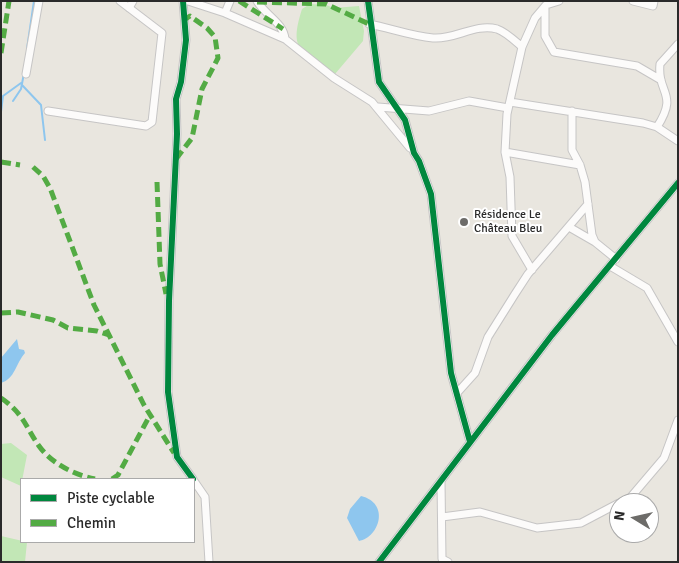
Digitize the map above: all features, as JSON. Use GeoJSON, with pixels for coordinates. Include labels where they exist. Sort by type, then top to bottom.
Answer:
{"type":"FeatureCollection","features":[{"type":"Feature","properties":{"kind":"street"},"geometry":{"type":"LineString","coordinates":[[26,74],[39,1]]}},
{"type":"Feature","properties":{"kind":"street"},"geometry":{"type":"LineString","coordinates":[[48,111],[146,126],[150,124],[162,33],[131,5],[120,1]]}},
{"type":"Feature","properties":{"kind":"street"},"geometry":{"type":"LineString","coordinates":[[183,1],[186,40],[175,117],[168,392],[177,457],[192,478]]}},
{"type":"Feature","properties":{"kind":"street"},"geometry":{"type":"LineString","coordinates":[[188,1],[225,13],[285,39],[334,78],[378,107],[414,153],[419,161],[431,194],[451,373],[470,442]]}},
{"type":"Feature","properties":{"kind":"street"},"geometry":{"type":"LineString","coordinates":[[225,13],[230,1]]}},
{"type":"Feature","properties":{"kind":"street"},"geometry":{"type":"LineString","coordinates":[[257,1],[263,11],[282,29],[285,39]]}},
{"type":"Feature","properties":{"kind":"street"},"geometry":{"type":"LineString","coordinates":[[368,1],[369,24],[379,82],[405,120],[414,153]]}},
{"type":"Feature","properties":{"kind":"street"},"geometry":{"type":"LineString","coordinates":[[532,270],[512,236],[510,177],[505,152],[509,105],[522,47],[535,18],[546,3],[559,1]]}},
{"type":"Feature","properties":{"kind":"street"},"geometry":{"type":"LineString","coordinates":[[633,1],[653,6],[654,1]]}},
{"type":"Feature","properties":{"kind":"street"},"geometry":{"type":"LineString","coordinates":[[546,3],[543,17],[545,36],[554,52],[637,66],[661,80]]}},
{"type":"Feature","properties":{"kind":"street"},"geometry":{"type":"LineString","coordinates":[[369,24],[434,38],[450,38],[468,31],[488,28],[498,30],[522,47]]}},
{"type":"Feature","properties":{"kind":"street"},"geometry":{"type":"LineString","coordinates":[[657,127],[666,114],[668,100],[667,92],[661,80],[660,64],[678,44]]}},
{"type":"Feature","properties":{"kind":"street"},"geometry":{"type":"LineString","coordinates":[[378,107],[428,112],[469,101],[572,111],[657,127],[678,141]]}},
{"type":"Feature","properties":{"kind":"street"},"geometry":{"type":"LineString","coordinates":[[572,111],[572,150],[580,165],[595,242]]}},
{"type":"Feature","properties":{"kind":"street"},"geometry":{"type":"LineString","coordinates":[[505,152],[580,165]]}},
{"type":"Feature","properties":{"kind":"street"},"geometry":{"type":"LineString","coordinates":[[379,562],[552,334],[678,183]]}},
{"type":"Feature","properties":{"kind":"street"},"geometry":{"type":"LineString","coordinates":[[457,393],[475,373],[488,337],[532,270],[588,204]]}},
{"type":"Feature","properties":{"kind":"street"},"geometry":{"type":"LineString","coordinates":[[569,226],[595,242],[616,259]]}},
{"type":"Feature","properties":{"kind":"street"},"geometry":{"type":"LineString","coordinates":[[610,266],[647,288],[678,342]]}},
{"type":"Feature","properties":{"kind":"street"},"geometry":{"type":"LineString","coordinates":[[634,493],[664,458],[678,420]]}},
{"type":"Feature","properties":{"kind":"street"},"geometry":{"type":"LineString","coordinates":[[441,480],[442,559],[448,562]]}},
{"type":"Feature","properties":{"kind":"street"},"geometry":{"type":"LineString","coordinates":[[195,483],[205,497],[209,562]]}},
{"type":"Feature","properties":{"kind":"street"},"geometry":{"type":"LineString","coordinates":[[442,517],[480,512],[537,528],[581,524],[609,509]]}},
{"type":"Feature","properties":{"kind":"green space"},"geometry":{"type":"Polygon","coordinates":[[[310,4],[326,5],[334,8],[359,6],[364,31],[363,41],[335,74],[306,54],[298,43],[298,23],[302,9],[310,4]]]}},
{"type":"Feature","properties":{"kind":"green space"},"geometry":{"type":"Polygon","coordinates":[[[11,443],[27,455],[23,478],[20,478],[20,486],[1,477],[1,444],[11,443]]]}},
{"type":"Feature","properties":{"kind":"green space"},"geometry":{"type":"Polygon","coordinates":[[[1,536],[20,540],[20,543],[27,543],[25,562],[1,562],[1,536]]]}},
{"type":"Feature","properties":{"kind":"water"},"geometry":{"type":"Polygon","coordinates":[[[17,339],[19,349],[24,350],[25,353],[9,378],[1,383],[1,358],[17,339]]]}},
{"type":"Feature","properties":{"kind":"water"},"geometry":{"type":"Polygon","coordinates":[[[361,496],[376,505],[379,512],[379,520],[377,527],[372,533],[359,541],[347,518],[350,509],[361,496]]]}},
{"type":"Feature","properties":{"kind":"waterway"},"geometry":{"type":"LineString","coordinates":[[27,49],[34,1]]}},
{"type":"Feature","properties":{"kind":"waterway"},"geometry":{"type":"LineString","coordinates":[[13,101],[21,89],[24,73]]}},
{"type":"Feature","properties":{"kind":"waterway"},"geometry":{"type":"LineString","coordinates":[[1,112],[3,96],[21,83]]}},
{"type":"Feature","properties":{"kind":"waterway"},"geometry":{"type":"LineString","coordinates":[[22,85],[41,105],[45,140]]}},
{"type":"Feature","properties":{"kind":"marked path"},"geometry":{"type":"LineString","coordinates":[[1,53],[9,1]]}},
{"type":"Feature","properties":{"kind":"marked path"},"geometry":{"type":"LineString","coordinates":[[239,1],[283,29]]}},
{"type":"Feature","properties":{"kind":"marked path"},"geometry":{"type":"LineString","coordinates":[[257,2],[326,4],[369,24]]}},
{"type":"Feature","properties":{"kind":"marked path"},"geometry":{"type":"LineString","coordinates":[[176,159],[192,138],[202,89],[218,58],[215,37],[207,28],[190,16],[184,20]]}},
{"type":"Feature","properties":{"kind":"marked path"},"geometry":{"type":"LineString","coordinates":[[1,162],[20,165]]}},
{"type":"Feature","properties":{"kind":"marked path"},"geometry":{"type":"LineString","coordinates":[[33,167],[43,176],[50,188],[94,305],[144,405],[174,453]]}},
{"type":"Feature","properties":{"kind":"marked path"},"geometry":{"type":"LineString","coordinates":[[157,182],[160,264],[166,294]]}},
{"type":"Feature","properties":{"kind":"marked path"},"geometry":{"type":"LineString","coordinates":[[1,313],[18,312],[53,320],[68,328],[97,331],[109,335]]}},
{"type":"Feature","properties":{"kind":"marked path"},"geometry":{"type":"LineString","coordinates":[[1,398],[15,409],[39,446],[50,458],[72,472],[91,478]]}},
{"type":"Feature","properties":{"kind":"marked path"},"geometry":{"type":"LineString","coordinates":[[114,478],[118,475],[150,415]]}},
{"type":"Feature","properties":{"kind":"cycle path"},"geometry":{"type":"LineString","coordinates":[[183,1],[186,40],[181,82],[176,99],[177,134],[169,301],[168,392],[177,457],[192,478]]}},
{"type":"Feature","properties":{"kind":"cycle path"},"geometry":{"type":"LineString","coordinates":[[368,1],[379,82],[405,120],[414,153],[419,161],[431,194],[451,373],[470,442]]}},
{"type":"Feature","properties":{"kind":"cycle path"},"geometry":{"type":"LineString","coordinates":[[379,562],[552,335],[678,183]]}},
{"type":"Feature","properties":{"kind":"place","name":"Résidence Le Château Bleu"},"geometry":{"type":"Point","coordinates":[464,222]}}]}
